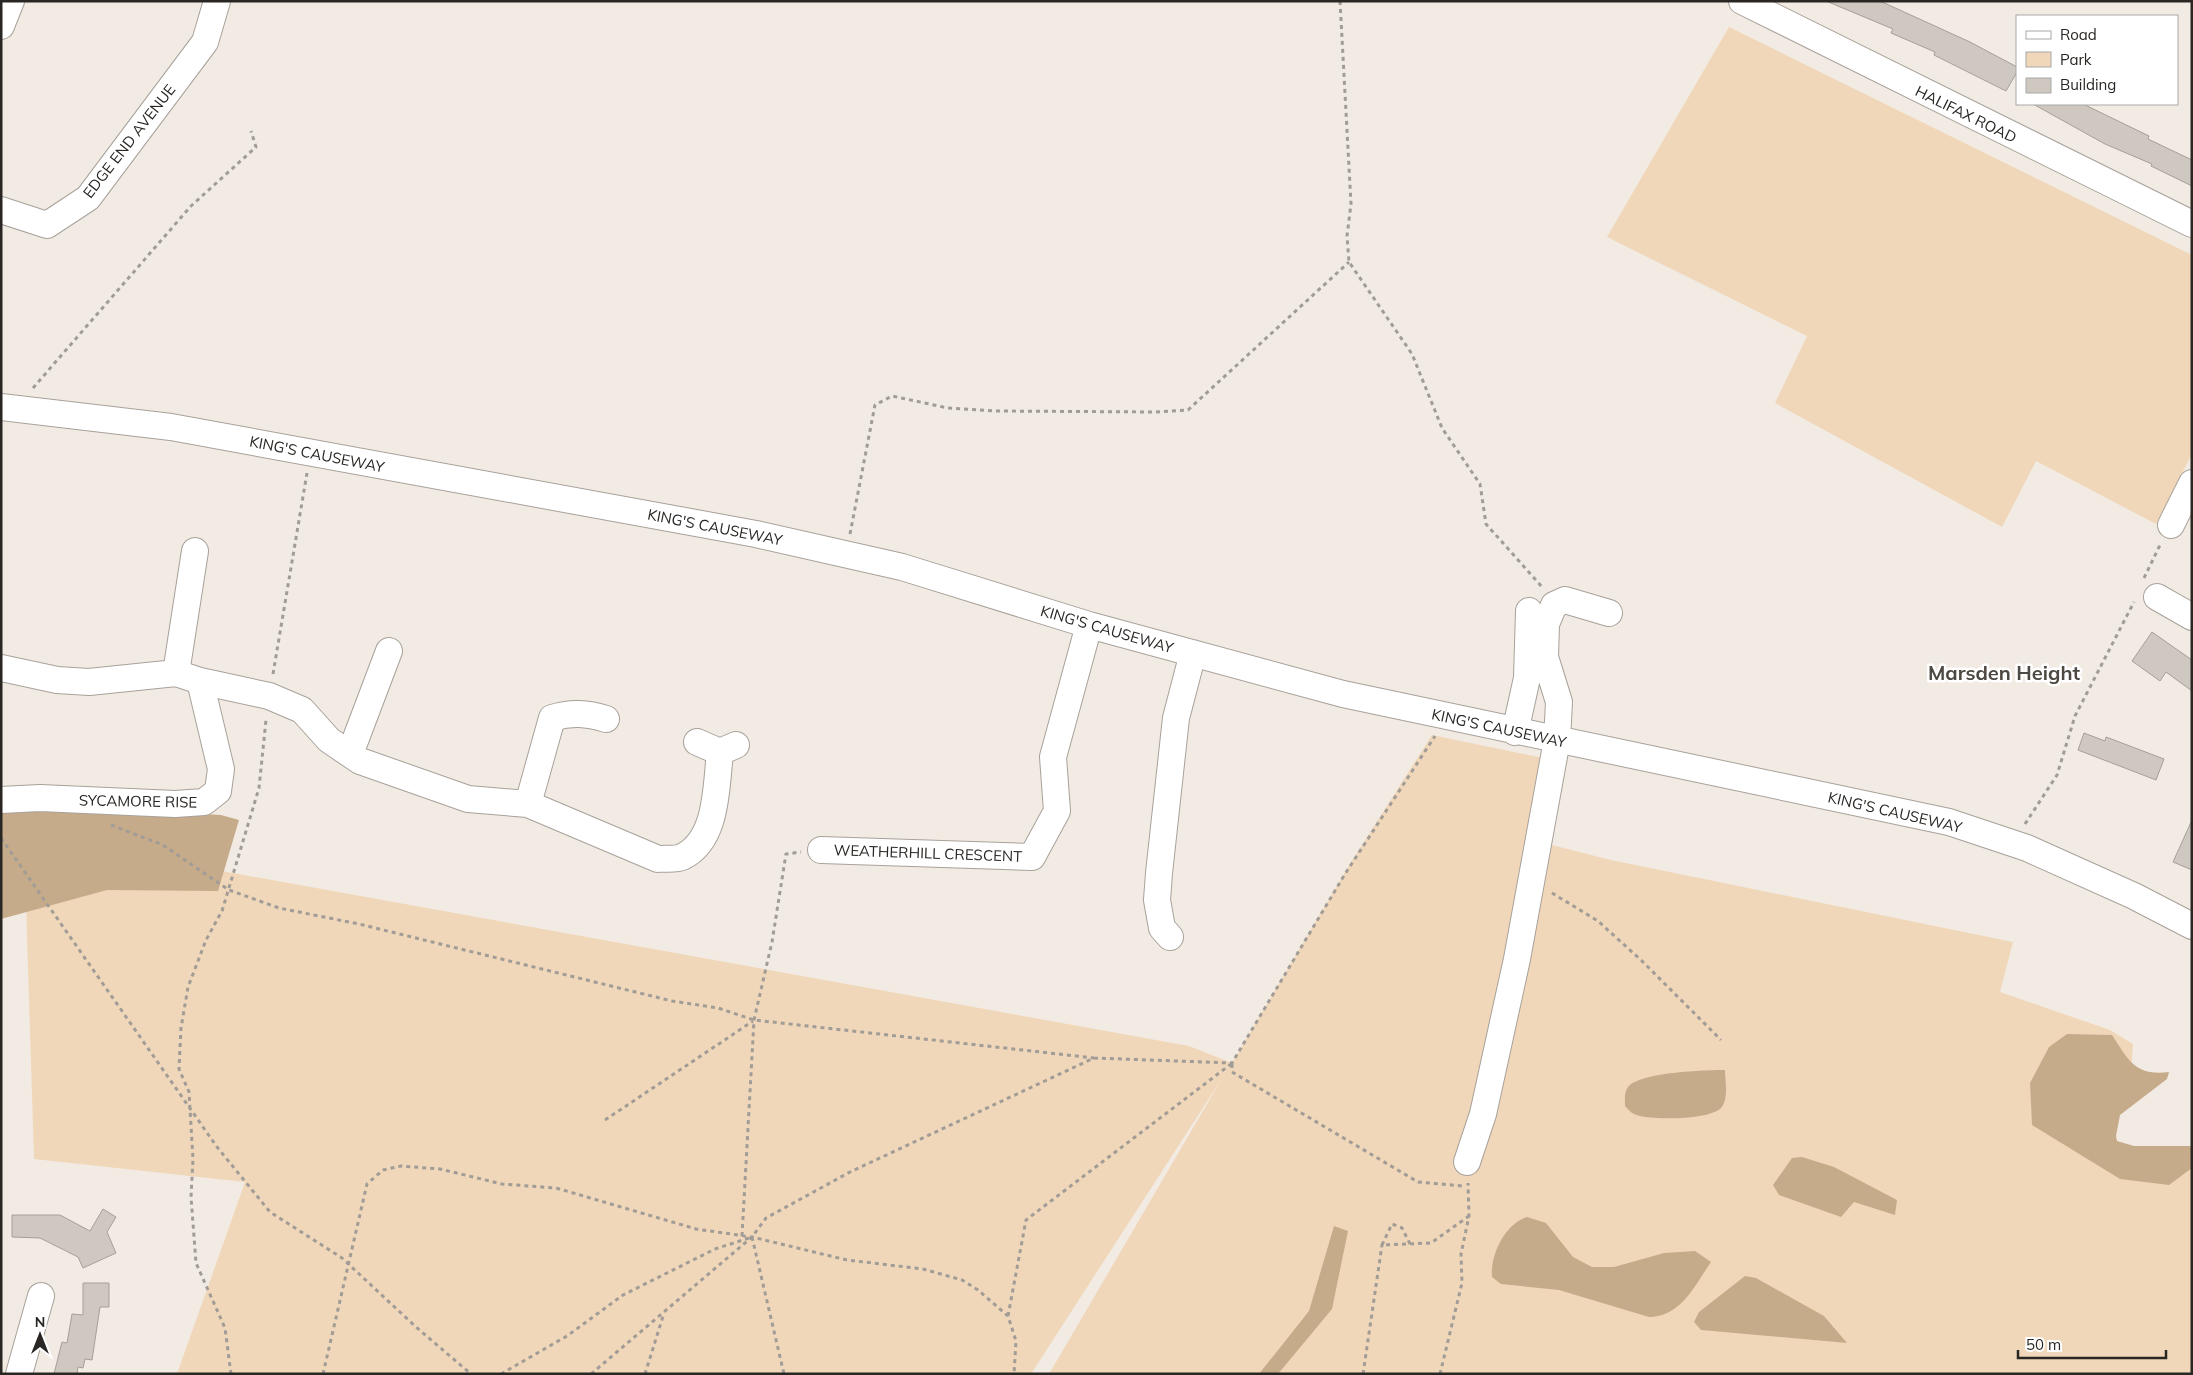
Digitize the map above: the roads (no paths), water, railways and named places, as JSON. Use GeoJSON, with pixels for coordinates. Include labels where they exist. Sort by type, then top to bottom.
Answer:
{"type":"FeatureCollection","features":[{"type":"Feature","properties":{"kind":"street"},"geometry":{"type":"LineString","coordinates":[[1,26],[11,1]]}},
{"type":"Feature","properties":{"kind":"street","name":"EDGE END AVENUE"},"geometry":{"type":"LineString","coordinates":[[1,210],[47,225],[88,198],[205,42],[217,1]]}},
{"type":"Feature","properties":{"kind":"street","name":"HALIFAX ROAD"},"geometry":{"type":"LineString","coordinates":[[1751,3],[2192,224]]}},
{"type":"Feature","properties":{"kind":"street","name":"KING'S CAUSEWAY"},"geometry":{"type":"LineString","coordinates":[[1,407],[171,426],[756,534],[902,567],[1089,625],[1343,694],[1515,732],[1949,822],[2013,843],[2134,896],[2192,926]]}},
{"type":"Feature","properties":{"kind":"street"},"geometry":{"type":"LineString","coordinates":[[2171,525],[2192,483]]}},
{"type":"Feature","properties":{"kind":"street"},"geometry":{"type":"LineString","coordinates":[[188,677],[194,551]]}},
{"type":"Feature","properties":{"kind":"street"},"geometry":{"type":"LineString","coordinates":[[2145,592],[2192,617]]}},
{"type":"Feature","properties":{"kind":"street"},"geometry":{"type":"LineString","coordinates":[[1467,1174],[1483,1114],[1518,950],[1557,740],[1559,702],[1545,657],[1546,624],[1554,605],[1565,600],[1609,612]]}},
{"type":"Feature","properties":{"kind":"street"},"geometry":{"type":"LineString","coordinates":[[1515,732],[1527,678],[1529,611]]}},
{"type":"Feature","properties":{"kind":"street","name":"WEATHERHILL CRESCENT"},"geometry":{"type":"LineString","coordinates":[[821,850],[1032,857],[1057,811],[1053,757],[1089,625]]}},
{"type":"Feature","properties":{"kind":"street"},"geometry":{"type":"LineString","coordinates":[[350,754],[389,651]]}},
{"type":"Feature","properties":{"kind":"street"},"geometry":{"type":"LineString","coordinates":[[1170,937],[1162,928],[1157,900],[1158,872],[1176,718],[1193,653]]}},
{"type":"Feature","properties":{"kind":"street"},"geometry":{"type":"LineString","coordinates":[[1,668],[57,680],[89,682],[188,677],[269,696],[302,710],[329,740],[360,760],[468,800],[528,804],[658,859],[681,858],[698,845],[711,820],[718,746]]}},
{"type":"Feature","properties":{"kind":"street","name":"SYCAMORE RISE"},"geometry":{"type":"LineString","coordinates":[[1,800],[40,798],[175,804],[204,802],[218,791],[221,769],[188,677]]}},
{"type":"Feature","properties":{"kind":"street"},"geometry":{"type":"LineString","coordinates":[[528,804],[552,718],[577,713],[606,719]]}},
{"type":"Feature","properties":{"kind":"street"},"geometry":{"type":"LineString","coordinates":[[19,1374],[41,1296]]}},
{"type":"Feature","properties":{"kind":"district","name":"Marsden Height"},"geometry":{"type":"Point","coordinates":[2004,672]}}]}
